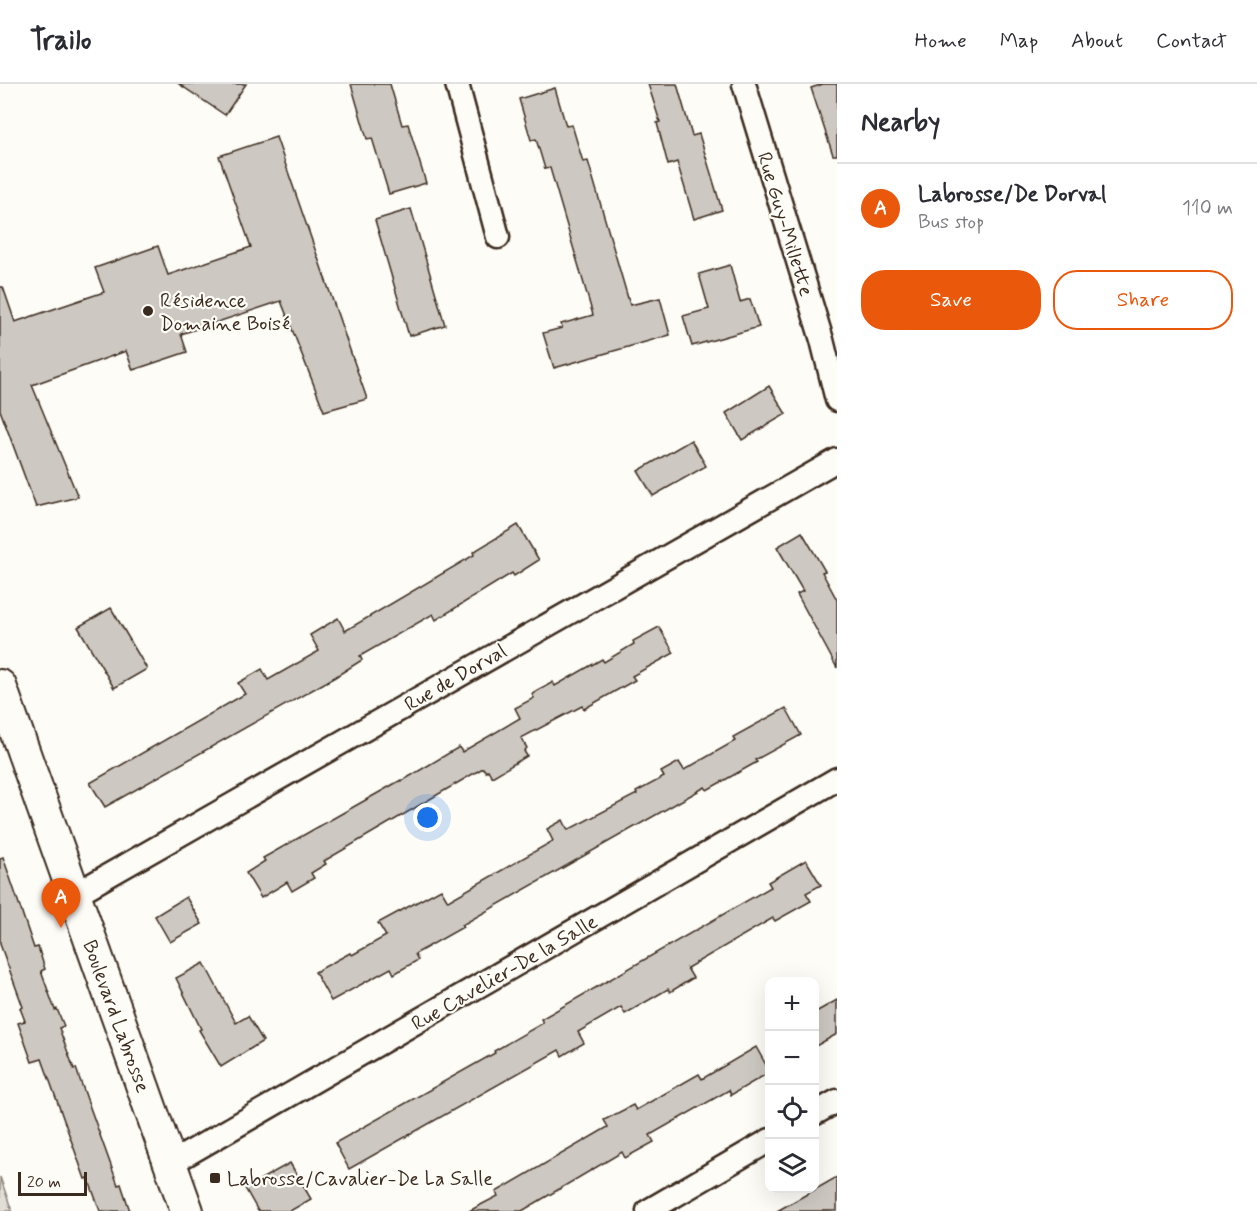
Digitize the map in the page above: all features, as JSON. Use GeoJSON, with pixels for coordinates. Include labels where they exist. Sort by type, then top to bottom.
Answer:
{"type":"FeatureCollection","features":[{"type":"Feature","properties":{"kind":"main road","name":"Boulevard Labrosse"},"geometry":{"type":"LineString","coordinates":[[0,686],[187,1211]]}},
{"type":"Feature","properties":{"kind":"street"},"geometry":{"type":"LineString","coordinates":[[457,84],[498,237]]}},
{"type":"Feature","properties":{"kind":"street","name":"Rue Guy-Millette"},"geometry":{"type":"LineString","coordinates":[[744,84],[829,338],[837,400]]}},
{"type":"Feature","properties":{"kind":"street","name":"Rue de Dorval"},"geometry":{"type":"LineString","coordinates":[[74,895],[837,460]]}},
{"type":"Feature","properties":{"kind":"street","name":"Rue Cavelier-De la Salle"},"geometry":{"type":"LineString","coordinates":[[170,1164],[837,779]]}},
{"type":"Feature","properties":{"kind":"street"},"geometry":{"type":"LineString","coordinates":[[819,1111],[837,1101]]}},
{"type":"Feature","properties":{"kind":"street"},"geometry":{"type":"LineString","coordinates":[[648,1211],[765,1143]]}},
{"type":"Feature","properties":{"kind":"shaded area"},"geometry":{"type":"Polygon","coordinates":[[[0,1177],[12,1211],[0,1211],[0,1177]]]}},
{"type":"Feature","properties":{"kind":"building"},"geometry":{"type":"Polygon","coordinates":[[[179,84],[246,84],[225,115],[179,84]]]}},
{"type":"Feature","properties":{"kind":"building"},"geometry":{"type":"Polygon","coordinates":[[[351,84],[390,84],[402,125],[408,124],[426,183],[389,194],[372,138],[367,139],[351,84]]]}},
{"type":"Feature","properties":{"kind":"building"},"geometry":{"type":"Polygon","coordinates":[[[648,84],[677,84],[692,136],[699,134],[722,210],[694,219],[677,162],[668,165],[657,123],[660,122],[648,84]]]}},
{"type":"Feature","properties":{"kind":"building"},"geometry":{"type":"Polygon","coordinates":[[[823,84],[837,84],[837,155],[833,155],[811,88],[823,84]]]}},
{"type":"Feature","properties":{"kind":"building"},"geometry":{"type":"Polygon","coordinates":[[[555,88],[566,126],[572,125],[583,162],[588,161],[630,305],[660,298],[670,335],[554,368],[543,333],[562,328],[561,324],[593,315],[550,168],[545,169],[536,139],[531,140],[519,99],[555,88]]]}},
{"type":"Feature","properties":{"kind":"building","name":"Résidence Domaine Boisé"},"geometry":{"type":"Polygon","coordinates":[[[276,137],[367,399],[324,411],[281,301],[181,334],[187,352],[133,370],[126,351],[32,385],[78,497],[36,507],[0,410],[0,287],[3,287],[15,322],[104,292],[95,268],[158,246],[168,275],[251,247],[219,156],[276,137]]]}},
{"type":"Feature","properties":{"kind":"building"},"geometry":{"type":"Polygon","coordinates":[[[411,209],[445,325],[409,336],[375,220],[411,209]]]}},
{"type":"Feature","properties":{"kind":"building"},"geometry":{"type":"Polygon","coordinates":[[[730,265],[740,302],[750,299],[759,327],[692,346],[683,316],[709,309],[699,274],[730,265]]]}},
{"type":"Feature","properties":{"kind":"building"},"geometry":{"type":"Polygon","coordinates":[[[769,386],[786,414],[742,440],[726,413],[769,386]]]}},
{"type":"Feature","properties":{"kind":"building"},"geometry":{"type":"Polygon","coordinates":[[[691,440],[706,466],[653,496],[638,471],[691,440]]]}},
{"type":"Feature","properties":{"kind":"building"},"geometry":{"type":"Polygon","coordinates":[[[518,525],[539,560],[514,576],[512,573],[436,620],[433,614],[360,656],[362,660],[335,677],[105,807],[90,783],[245,694],[238,683],[262,669],[268,680],[319,651],[310,635],[338,618],[345,631],[474,555],[473,552],[518,525]]]}},
{"type":"Feature","properties":{"kind":"building"},"geometry":{"type":"Polygon","coordinates":[[[802,532],[825,571],[822,572],[837,600],[837,668],[797,594],[803,591],[777,547],[802,532]]]}},
{"type":"Feature","properties":{"kind":"building"},"geometry":{"type":"Polygon","coordinates":[[[111,608],[147,669],[114,688],[78,627],[111,608]]]}},
{"type":"Feature","properties":{"kind":"building"},"geometry":{"type":"Polygon","coordinates":[[[659,627],[674,653],[632,676],[635,680],[584,709],[582,706],[521,738],[527,748],[524,751],[527,756],[492,777],[488,770],[486,772],[483,768],[324,861],[326,864],[311,873],[314,878],[292,891],[287,882],[261,898],[246,873],[265,861],[263,858],[459,747],[462,752],[520,718],[515,708],[534,698],[532,694],[553,682],[555,686],[602,659],[604,662],[634,644],[633,641],[659,627]]]}},
{"type":"Feature","properties":{"kind":"building"},"geometry":{"type":"Polygon","coordinates":[[[786,708],[801,735],[755,760],[757,762],[707,790],[705,787],[462,925],[463,927],[415,954],[418,960],[394,974],[391,968],[331,1001],[315,972],[386,936],[378,923],[441,889],[448,901],[553,841],[547,829],[563,820],[568,830],[637,794],[636,792],[664,777],[661,772],[679,762],[684,770],[735,741],[733,737],[786,708]]]}},
{"type":"Feature","properties":{"kind":"building"},"geometry":{"type":"Polygon","coordinates":[[[3,857],[34,948],[38,947],[45,969],[41,971],[55,1010],[57,1009],[64,1026],[59,1028],[130,1211],[100,1211],[88,1178],[85,1179],[42,1059],[32,1062],[18,1023],[25,1021],[20,1008],[23,1007],[0,944],[0,858],[3,857]]]}},
{"type":"Feature","properties":{"kind":"building"},"geometry":{"type":"Polygon","coordinates":[[[806,860],[821,885],[806,893],[811,901],[775,921],[773,918],[687,968],[693,978],[670,992],[668,989],[625,1014],[621,1007],[578,1032],[584,1043],[562,1056],[559,1050],[349,1169],[335,1143],[495,1053],[494,1051],[543,1023],[541,1019],[771,887],[768,882],[806,860]]]}},
{"type":"Feature","properties":{"kind":"building"},"geometry":{"type":"Polygon","coordinates":[[[186,897],[202,924],[170,942],[155,916],[186,897]]]}},
{"type":"Feature","properties":{"kind":"building"},"geometry":{"type":"Polygon","coordinates":[[[204,963],[236,1023],[248,1016],[263,1041],[221,1067],[199,1030],[201,1029],[176,978],[204,963]]]}},
{"type":"Feature","properties":{"kind":"building"},"geometry":{"type":"Polygon","coordinates":[[[837,1000],[837,1034],[819,1044],[819,1031],[819,1010],[837,1000]]]}},
{"type":"Feature","properties":{"kind":"building"},"geometry":{"type":"Polygon","coordinates":[[[756,1047],[765,1063],[765,1075],[731,1095],[729,1090],[650,1135],[654,1142],[625,1158],[622,1152],[522,1211],[469,1211],[498,1196],[496,1192],[608,1127],[604,1120],[633,1105],[636,1110],[699,1074],[702,1079],[756,1047]]]}},
{"type":"Feature","properties":{"kind":"building"},"geometry":{"type":"Polygon","coordinates":[[[290,1163],[311,1199],[290,1211],[258,1211],[245,1188],[290,1163]]]}},
{"type":"Feature","properties":{"kind":"building"},"geometry":{"type":"Polygon","coordinates":[[[837,1177],[837,1211],[777,1211],[809,1193],[819,1193],[819,1187],[837,1177]]]}},
{"type":"Feature","properties":{"kind":"place","name":"Résidence Domaine Boisé"},"geometry":{"type":"Point","coordinates":[148,311]}},
{"type":"Feature","properties":{"kind":"place","name":"Labrosse/De Dorval"},"geometry":{"type":"Point","coordinates":[61,928]}},
{"type":"Feature","properties":{"kind":"place","name":"Labrosse/Cavalier-De La Salle"},"geometry":{"type":"Point","coordinates":[215,1178]}}]}
